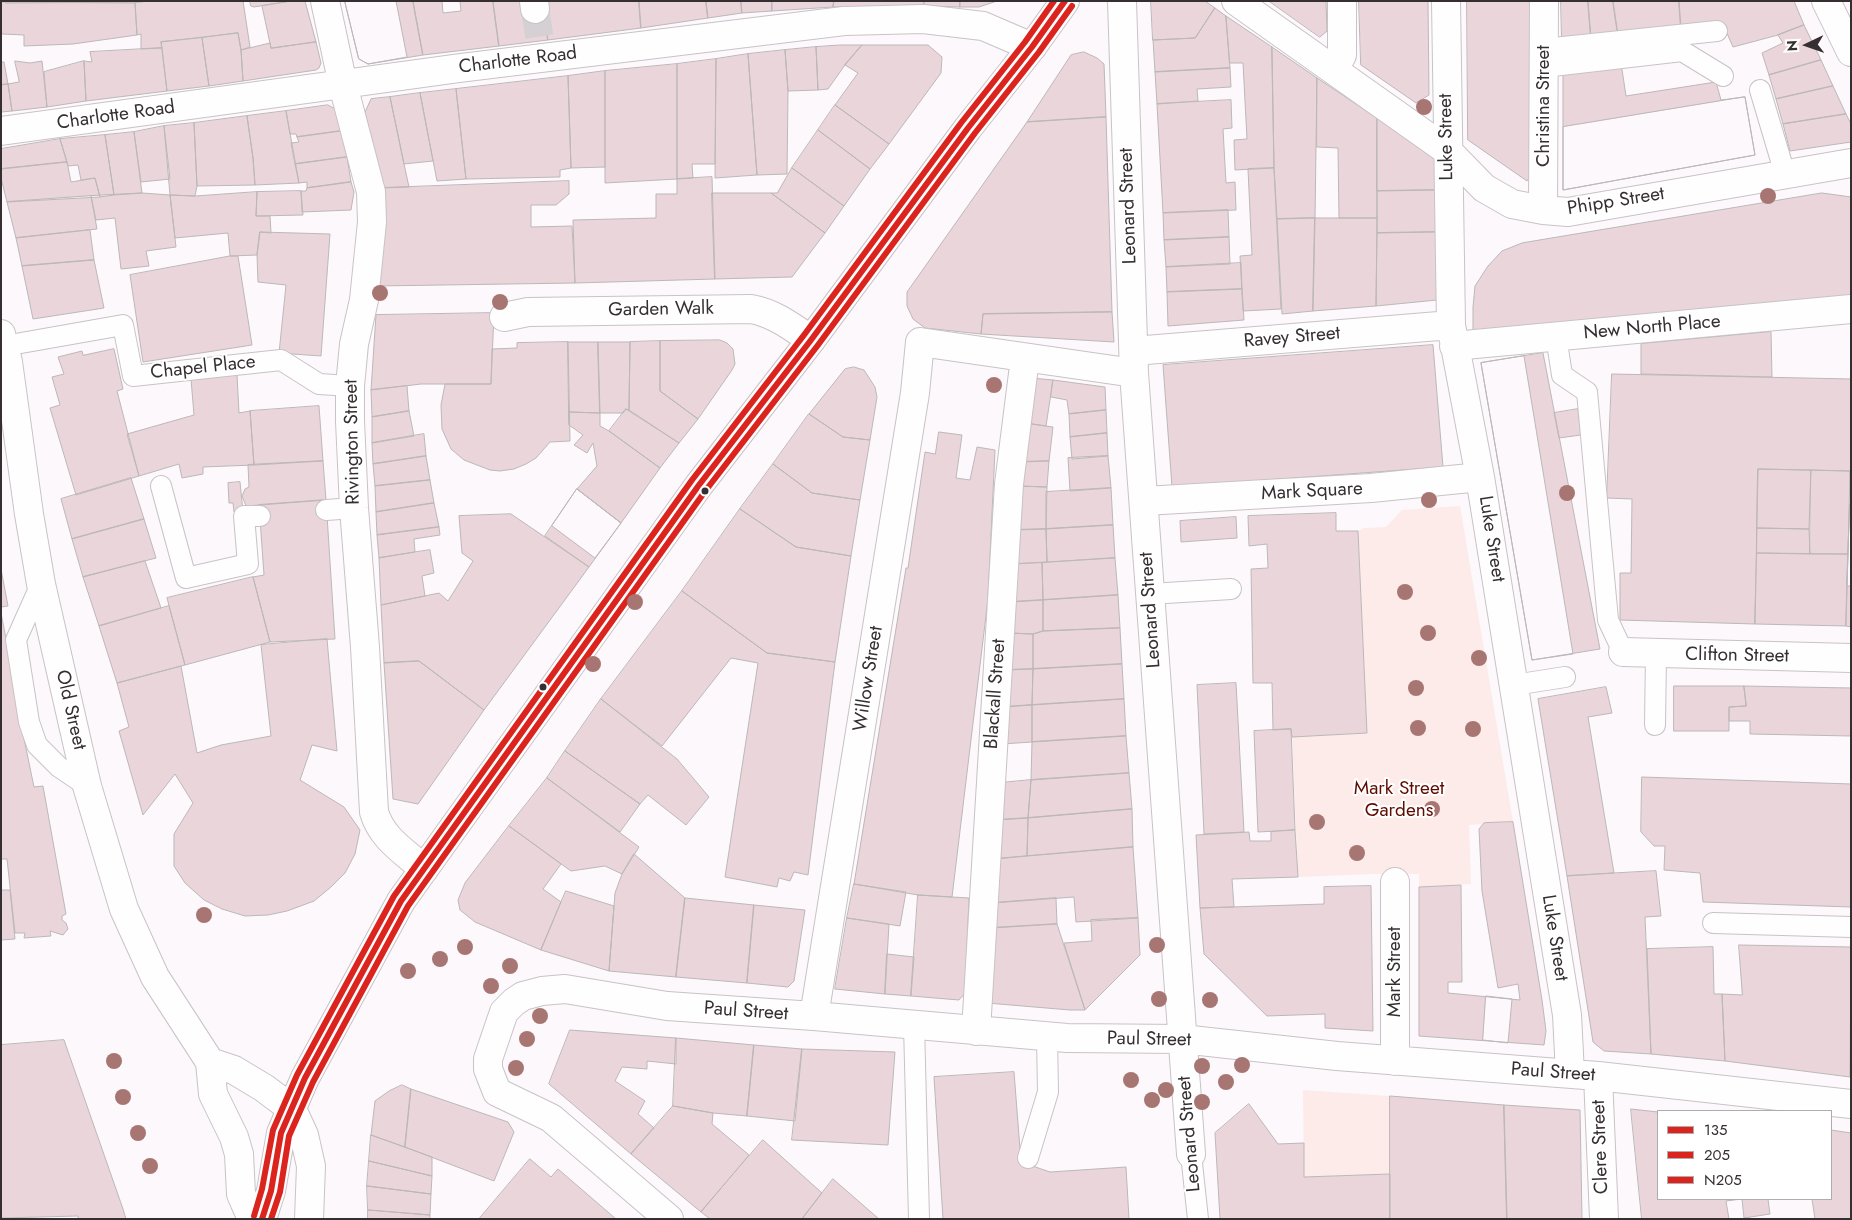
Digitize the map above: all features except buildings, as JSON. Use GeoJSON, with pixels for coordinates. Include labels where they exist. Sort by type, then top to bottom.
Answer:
{"type":"FeatureCollection","features":[{"type":"Feature","properties":{"kind":"main road","name":"Rivington Street"},"geometry":{"type":"LineString","coordinates":[[325,1],[343,84],[371,192],[372,222],[364,300],[354,344],[350,386],[354,508],[365,647],[374,812],[384,835],[424,869]]}},
{"type":"Feature","properties":{"kind":"main road"},"geometry":{"type":"LineString","coordinates":[[262,1219],[272,1191],[281,1133],[305,1078],[401,901],[699,485],[811,340],[1065,1]]}},
{"type":"Feature","properties":{"kind":"main road","name":"Leonard Street"},"geometry":{"type":"LineString","coordinates":[[1122,1],[1134,362],[1191,1154]]}},
{"type":"Feature","properties":{"kind":"main road","name":"Phipp Street"},"geometry":{"type":"LineString","coordinates":[[1236,1],[1448,151],[1484,188],[1512,204],[1568,212],[1851,163]]}},
{"type":"Feature","properties":{"kind":"main road"},"geometry":{"type":"LineString","coordinates":[[1334,70],[1342,55],[1342,1]]}},
{"type":"Feature","properties":{"kind":"main road","name":"Luke Street"},"geometry":{"type":"LineString","coordinates":[[1446,1],[1452,335],[1480,477],[1567,1015],[1570,1074]]}},
{"type":"Feature","properties":{"kind":"main road","name":"Christina Street"},"geometry":{"type":"LineString","coordinates":[[1544,1],[1544,210]]}},
{"type":"Feature","properties":{"kind":"main road"},"geometry":{"type":"LineString","coordinates":[[1826,1],[1851,52]]}},
{"type":"Feature","properties":{"kind":"main road","name":"Charlotte Road"},"geometry":{"type":"LineString","coordinates":[[1,131],[343,84],[542,50],[844,21],[923,19],[983,26],[1032,47]]}},
{"type":"Feature","properties":{"kind":"main road","name":"Garden Walk"},"geometry":{"type":"LineString","coordinates":[[504,318],[528,312],[751,309],[758,310],[784,322],[811,340]]}},
{"type":"Feature","properties":{"kind":"main road","name":"New North Place"},"geometry":{"type":"LineString","coordinates":[[1452,335],[1556,336],[1851,309]]}},
{"type":"Feature","properties":{"kind":"main road","name":"Ravey Street"},"geometry":{"type":"LineString","coordinates":[[920,342],[1025,358],[1134,362],[1452,335]]}},
{"type":"Feature","properties":{"kind":"main road","name":"Old Street"},"geometry":{"type":"LineString","coordinates":[[3,340],[41,584],[87,786],[124,909],[155,977],[210,1062],[213,1094],[234,1137],[239,1154],[241,1194],[252,1219]]}},
{"type":"Feature","properties":{"kind":"main road","name":"Willow Street"},"geometry":{"type":"LineString","coordinates":[[814,1016],[913,403],[920,342]]}},
{"type":"Feature","properties":{"kind":"main road","name":"Blackall Street"},"geometry":{"type":"LineString","coordinates":[[976,1031],[1007,522],[1025,358]]}},
{"type":"Feature","properties":{"kind":"main road","name":"Mark Square"},"geometry":{"type":"LineString","coordinates":[[1144,502],[1371,488],[1480,477]]}},
{"type":"Feature","properties":{"kind":"main road","name":"Clifton Street"},"geometry":{"type":"LineString","coordinates":[[1623,652],[1851,658]]}},
{"type":"Feature","properties":{"kind":"main road","name":"Mark Street"},"geometry":{"type":"LineString","coordinates":[[1395,882],[1395,1061]]}},
{"type":"Feature","properties":{"kind":"main road","name":"Paul Street"},"geometry":{"type":"LineString","coordinates":[[669,1219],[551,1118],[497,1092],[488,1069],[488,1059],[504,1012],[514,1002],[523,996],[542,991],[565,989],[648,1004],[814,1016],[1057,1038],[1182,1039],[1314,1054],[1598,1076],[1851,1104]]}},
{"type":"Feature","properties":{"kind":"main road"},"geometry":{"type":"LineString","coordinates":[[210,1062],[234,1070],[264,1088],[292,1109],[304,1135],[311,1166],[308,1219]]}},
{"type":"Feature","properties":{"kind":"main road","name":"Clere Street"},"geometry":{"type":"LineString","coordinates":[[1598,1076],[1604,1219]]}},
{"type":"Feature","properties":{"kind":"lane"},"geometry":{"type":"LineString","coordinates":[[1544,58],[1718,31]]}},
{"type":"Feature","properties":{"kind":"lane"},"geometry":{"type":"LineString","coordinates":[[1544,58],[1682,51],[1723,76]]}},
{"type":"Feature","properties":{"kind":"lane"},"geometry":{"type":"LineString","coordinates":[[1760,90],[1785,174]]}},
{"type":"Feature","properties":{"kind":"lane","name":"Chapel Place"},"geometry":{"type":"LineString","coordinates":[[3,340],[123,325],[133,376],[281,360],[319,384],[350,386]]}},
{"type":"Feature","properties":{"kind":"lane"},"geometry":{"type":"LineString","coordinates":[[1556,336],[1562,375],[1587,392],[1608,620],[1623,652]]}},
{"type":"Feature","properties":{"kind":"lane"},"geometry":{"type":"LineString","coordinates":[[161,486],[186,578],[248,564],[244,516],[260,516]]}},
{"type":"Feature","properties":{"kind":"lane"},"geometry":{"type":"LineString","coordinates":[[326,510],[354,508]]}},
{"type":"Feature","properties":{"kind":"lane"},"geometry":{"type":"LineString","coordinates":[[41,584],[16,640],[29,722],[37,745],[59,768],[87,786]]}},
{"type":"Feature","properties":{"kind":"lane"},"geometry":{"type":"LineString","coordinates":[[1150,594],[1232,589]]}},
{"type":"Feature","properties":{"kind":"lane"},"geometry":{"type":"LineString","coordinates":[[1655,725],[1656,654]]}},
{"type":"Feature","properties":{"kind":"lane"},"geometry":{"type":"LineString","coordinates":[[1514,685],[1564,677]]}},
{"type":"Feature","properties":{"kind":"lane"},"geometry":{"type":"LineString","coordinates":[[1713,923],[1851,927]]}},
{"type":"Feature","properties":{"kind":"lane"},"geometry":{"type":"LineString","coordinates":[[914,1025],[919,1219]]}},
{"type":"Feature","properties":{"kind":"lane"},"geometry":{"type":"LineString","coordinates":[[1028,1158],[1048,1092],[1057,1038]]}},
{"type":"Feature","properties":{"kind":"lane","name":"Leonard Street"},"geometry":{"type":"LineString","coordinates":[[1191,1154],[1198,1219]]}},
{"type":"Feature","properties":{"kind":"green space","name":"Mark Street Gardens"},"geometry":{"type":"Polygon","coordinates":[[[1460,506],[1513,822],[1469,825],[1471,884],[1419,887],[1419,874],[1298,877],[1292,737],[1367,733],[1358,531],[1364,528],[1386,527],[1402,510],[1460,506]]]}},
{"type":"Feature","properties":{"kind":"green space"},"geometry":{"type":"Polygon","coordinates":[[[1303,1090],[1390,1096],[1390,1174],[1304,1177],[1303,1090]]]}},
{"type":"Feature","properties":{"kind":"tunnel"},"geometry":{"type":"LineString","coordinates":[[535,9],[540,41]]}},
{"type":"Feature","properties":{"kind":"transit line","name":"N205"},"geometry":{"type":"LineString","coordinates":[[254,1216],[262,1189],[273,1130],[297,1075],[394,896],[692,480],[804,335],[1054,1]]}},
{"type":"Feature","properties":{"kind":"transit line","name":"135"},"geometry":{"type":"LineString","coordinates":[[262,1219],[271,1191],[281,1133],[305,1078],[401,901],[699,485],[811,340],[1065,1]]}},
{"type":"Feature","properties":{"kind":"transit line","name":"205"},"geometry":{"type":"LineString","coordinates":[[271,1219],[280,1192],[289,1136],[313,1082],[408,906],[706,490],[818,345],[1072,6]]}}]}
